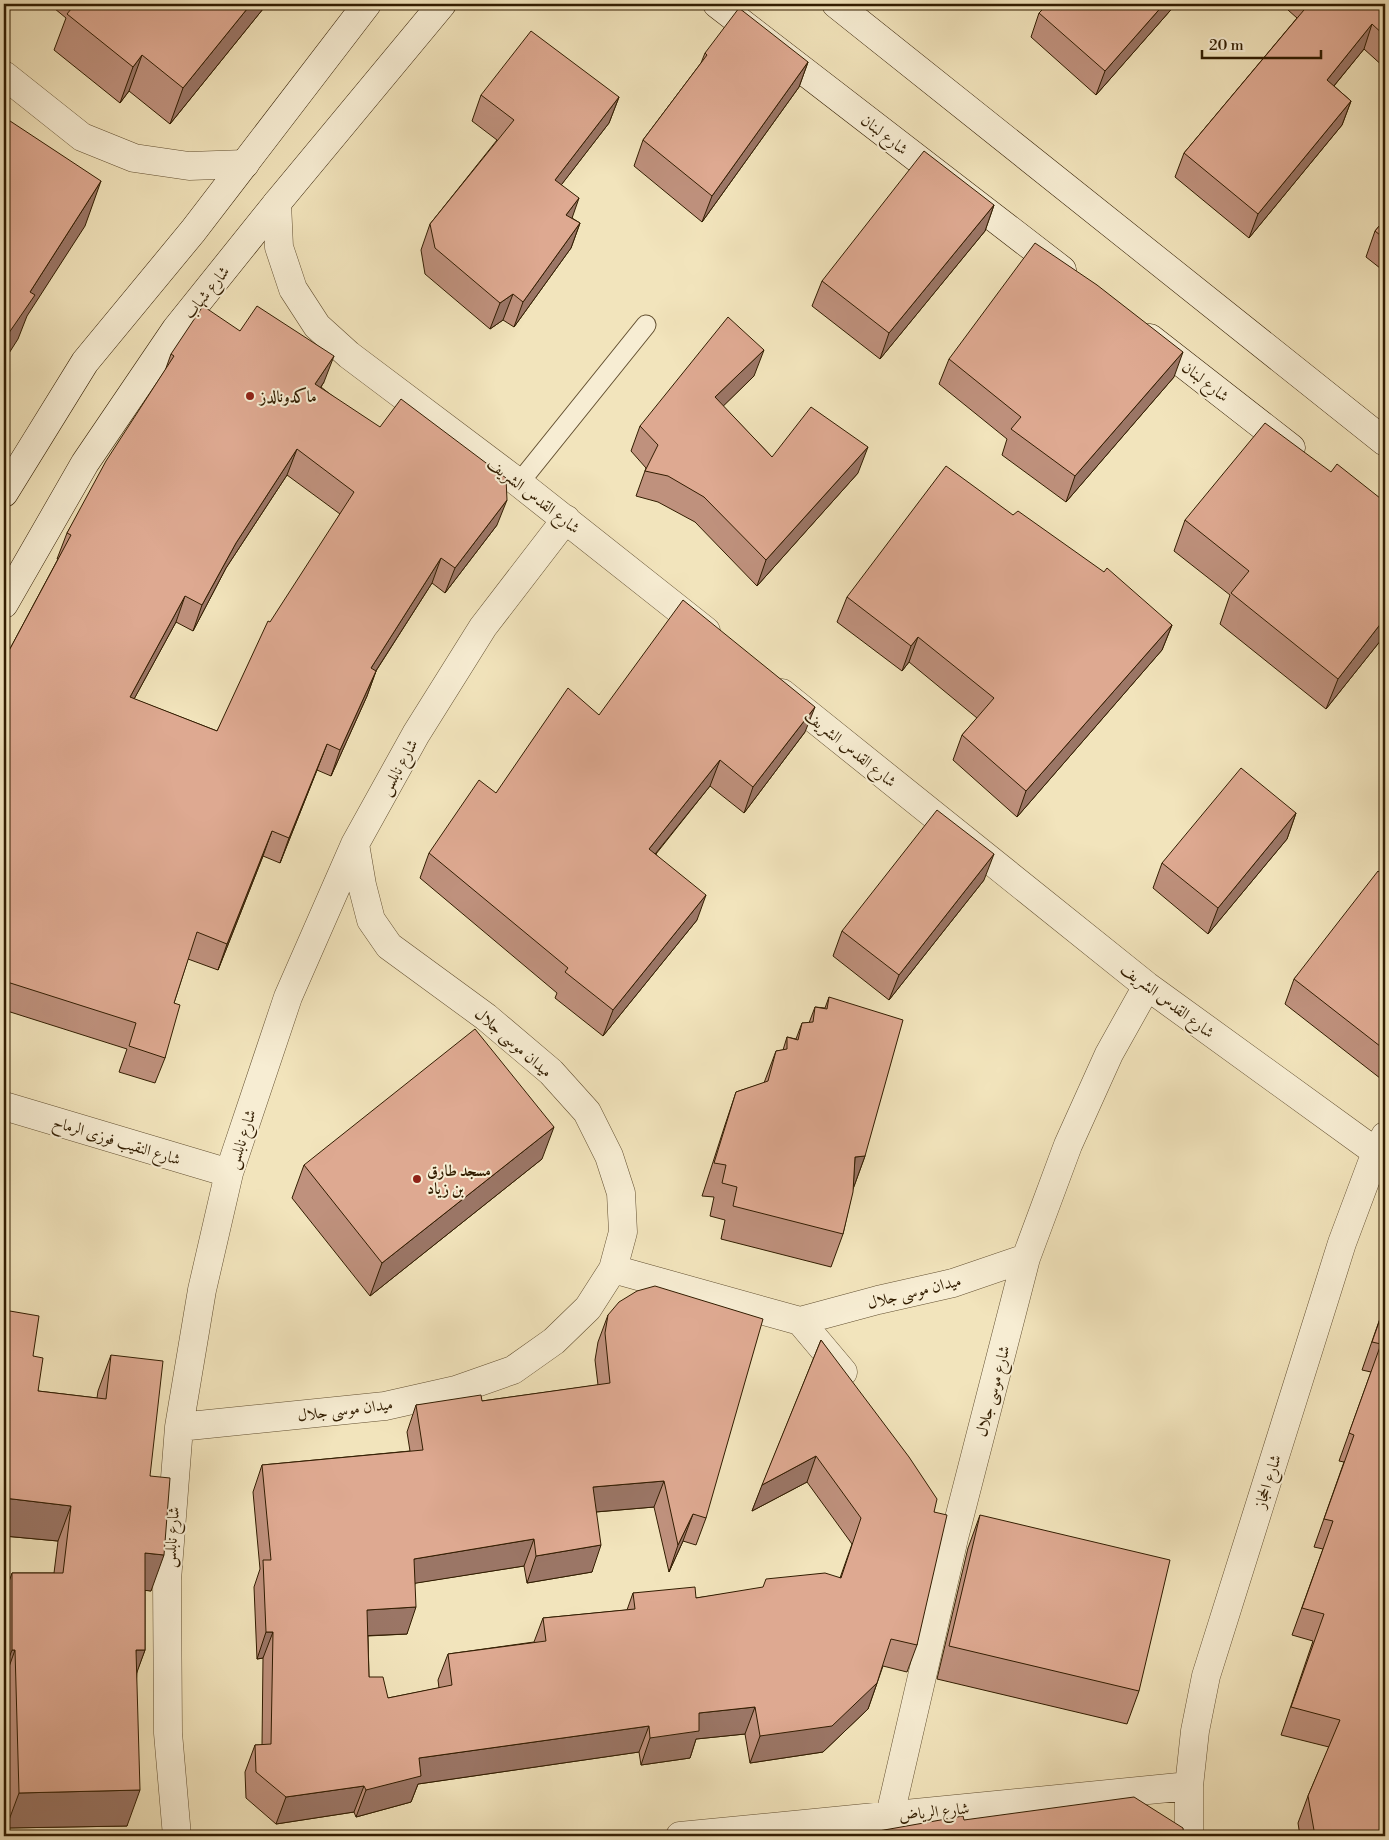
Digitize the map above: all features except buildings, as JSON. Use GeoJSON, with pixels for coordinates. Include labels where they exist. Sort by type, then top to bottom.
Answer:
{"type":"FeatureCollection","features":[{"type":"Feature","properties":{"kind":"street"},"geometry":{"type":"LineString","coordinates":[[4,493],[85,362],[245,164],[367,4]]}},
{"type":"Feature","properties":{"kind":"street","name":"شارع شهاب"},"geometry":{"type":"LineString","coordinates":[[4,604],[85,463],[176,329],[277,203],[442,4]]}},
{"type":"Feature","properties":{"kind":"street","name":"شارع لبنان"},"geometry":{"type":"LineString","coordinates":[[717,4],[1080,283]]}},
{"type":"Feature","properties":{"kind":"street"},"geometry":{"type":"LineString","coordinates":[[836,4],[1385,442]]}},
{"type":"Feature","properties":{"kind":"street"},"geometry":{"type":"LineString","coordinates":[[4,75],[82,137],[134,158],[189,166],[245,164]]}},
{"type":"Feature","properties":{"kind":"street","name":"شارع القدس الشريف"},"geometry":{"type":"LineString","coordinates":[[277,203],[280,247],[285,264],[293,289],[316,326],[349,355],[566,519],[728,650]]}},
{"type":"Feature","properties":{"kind":"street","name":"شارع لبنان"},"geometry":{"type":"LineString","coordinates":[[1135,326],[1307,460]]}},
{"type":"Feature","properties":{"kind":"street","name":"شارع نابلس"},"geometry":{"type":"LineString","coordinates":[[177,1836],[168,1733],[167,1580],[179,1427],[202,1290],[229,1173],[288,997],[355,844],[416,734],[484,627],[566,519]]}},
{"type":"Feature","properties":{"kind":"street","name":"شارع القدس الشريف"},"geometry":{"type":"LineString","coordinates":[[760,674],[1147,986],[1381,1144]]}},
{"type":"Feature","properties":{"kind":"street","name":"ميدان موسى جلال"},"geometry":{"type":"LineString","coordinates":[[179,1427],[385,1406],[456,1390],[513,1370],[554,1341],[588,1308],[613,1269],[622,1232],[621,1193],[609,1156],[587,1112],[551,1072],[486,1017],[389,946],[371,920],[362,885],[355,844]]}},
{"type":"Feature","properties":{"kind":"street","name":"شارع موسى جلال"},"geometry":{"type":"LineString","coordinates":[[890,1815],[954,1538],[1026,1258],[1072,1136],[1109,1054],[1147,986]]}},
{"type":"Feature","properties":{"kind":"street","name":"شارع النقيب فوزى الرماح"},"geometry":{"type":"LineString","coordinates":[[4,1106],[229,1173]]}},
{"type":"Feature","properties":{"kind":"street","name":"شارع الحجاز"},"geometry":{"type":"LineString","coordinates":[[1189,1836],[1189,1786],[1195,1731],[1209,1667],[1342,1243],[1381,1144]]}},
{"type":"Feature","properties":{"kind":"street","name":"ميدان موسى جلال"},"geometry":{"type":"LineString","coordinates":[[800,1321],[878,1300],[953,1283],[1026,1258]]}},
{"type":"Feature","properties":{"kind":"street"},"geometry":{"type":"LineString","coordinates":[[613,1269],[800,1321],[858,1392]]}},
{"type":"Feature","properties":{"kind":"street"},"geometry":{"type":"LineString","coordinates":[[934,1507],[954,1538]]}},
{"type":"Feature","properties":{"kind":"street","name":"شارع الرياض"},"geometry":{"type":"LineString","coordinates":[[680,1836],[1189,1786]]}},
{"type":"Feature","properties":{"kind":"lane"},"geometry":{"type":"LineString","coordinates":[[519,483],[646,325]]}},
{"type":"Feature","properties":{"kind":"place","name":"ماكدونالدز"},"geometry":{"type":"Point","coordinates":[250,396]}},
{"type":"Feature","properties":{"kind":"place","name":"مسجد طارق بن زياد"},"geometry":{"type":"Point","coordinates":[417,1179]}}]}
